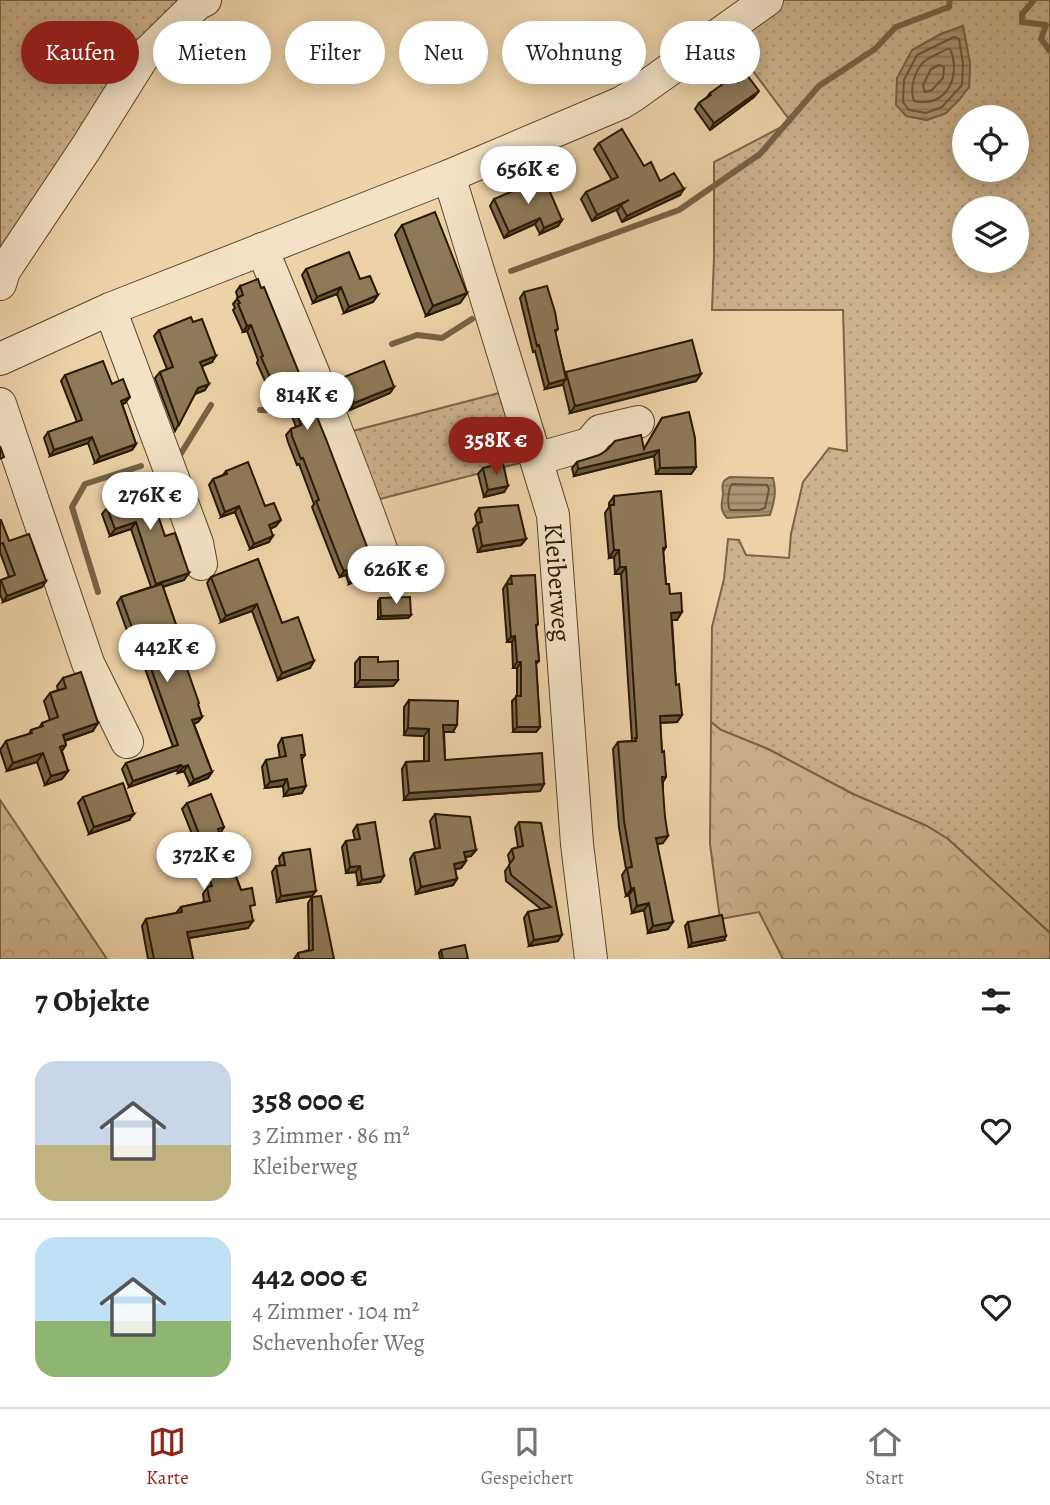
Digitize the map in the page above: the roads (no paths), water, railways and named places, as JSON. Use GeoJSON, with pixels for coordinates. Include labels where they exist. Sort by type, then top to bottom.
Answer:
{"type":"FeatureCollection","features":[{"type":"Feature","properties":{"kind":"street"},"geometry":{"type":"LineString","coordinates":[[0,285],[5,271],[143,57],[197,4],[205,0]]}},
{"type":"Feature","properties":{"kind":"street"},"geometry":{"type":"LineString","coordinates":[[0,359],[110,309],[449,176],[621,103],[767,0]]}},
{"type":"Feature","properties":{"kind":"street","name":"Kleiberweg"},"geometry":{"type":"LineString","coordinates":[[449,176],[553,515],[576,845],[591,959]]}},
{"type":"Feature","properties":{"kind":"street"},"geometry":{"type":"LineString","coordinates":[[262,249],[358,484],[382,552]]}},
{"type":"Feature","properties":{"kind":"street"},"geometry":{"type":"LineString","coordinates":[[110,309],[197,543],[201,564]]}},
{"type":"Feature","properties":{"kind":"street"},"geometry":{"type":"LineString","coordinates":[[0,404],[88,663],[127,741]]}},
{"type":"Feature","properties":{"kind":"street"},"geometry":{"type":"LineString","coordinates":[[536,459],[589,443],[600,431],[638,422]]}},
{"type":"Feature","properties":{"kind":"water"},"geometry":{"type":"Polygon","coordinates":[[[963,26],[970,64],[969,87],[946,113],[927,120],[906,116],[896,105],[897,78],[912,50],[941,34],[963,26]]]}},
{"type":"Feature","properties":{"kind":"water"},"geometry":{"type":"Polygon","coordinates":[[[730,477],[773,478],[775,488],[770,515],[727,518],[722,509],[722,485],[730,477]]]}},
{"type":"Feature","properties":{"kind":"waterway"},"geometry":{"type":"LineString","coordinates":[[511,271],[679,210],[760,154],[819,86],[875,49],[896,27],[949,7],[950,0]]}},
{"type":"Feature","properties":{"kind":"waterway"},"geometry":{"type":"LineString","coordinates":[[1034,0],[1022,14],[1022,22],[1046,25],[1041,39],[1050,51]]}},
{"type":"Feature","properties":{"kind":"waterway"},"geometry":{"type":"LineString","coordinates":[[392,344],[417,335],[442,338],[472,319]]}},
{"type":"Feature","properties":{"kind":"waterway"},"geometry":{"type":"LineString","coordinates":[[180,455],[211,405]]}},
{"type":"Feature","properties":{"kind":"waterway"},"geometry":{"type":"LineString","coordinates":[[260,410],[293,410],[294,407]]}},
{"type":"Feature","properties":{"kind":"waterway"},"geometry":{"type":"LineString","coordinates":[[98,592],[72,507],[85,484],[141,466]]}}]}
